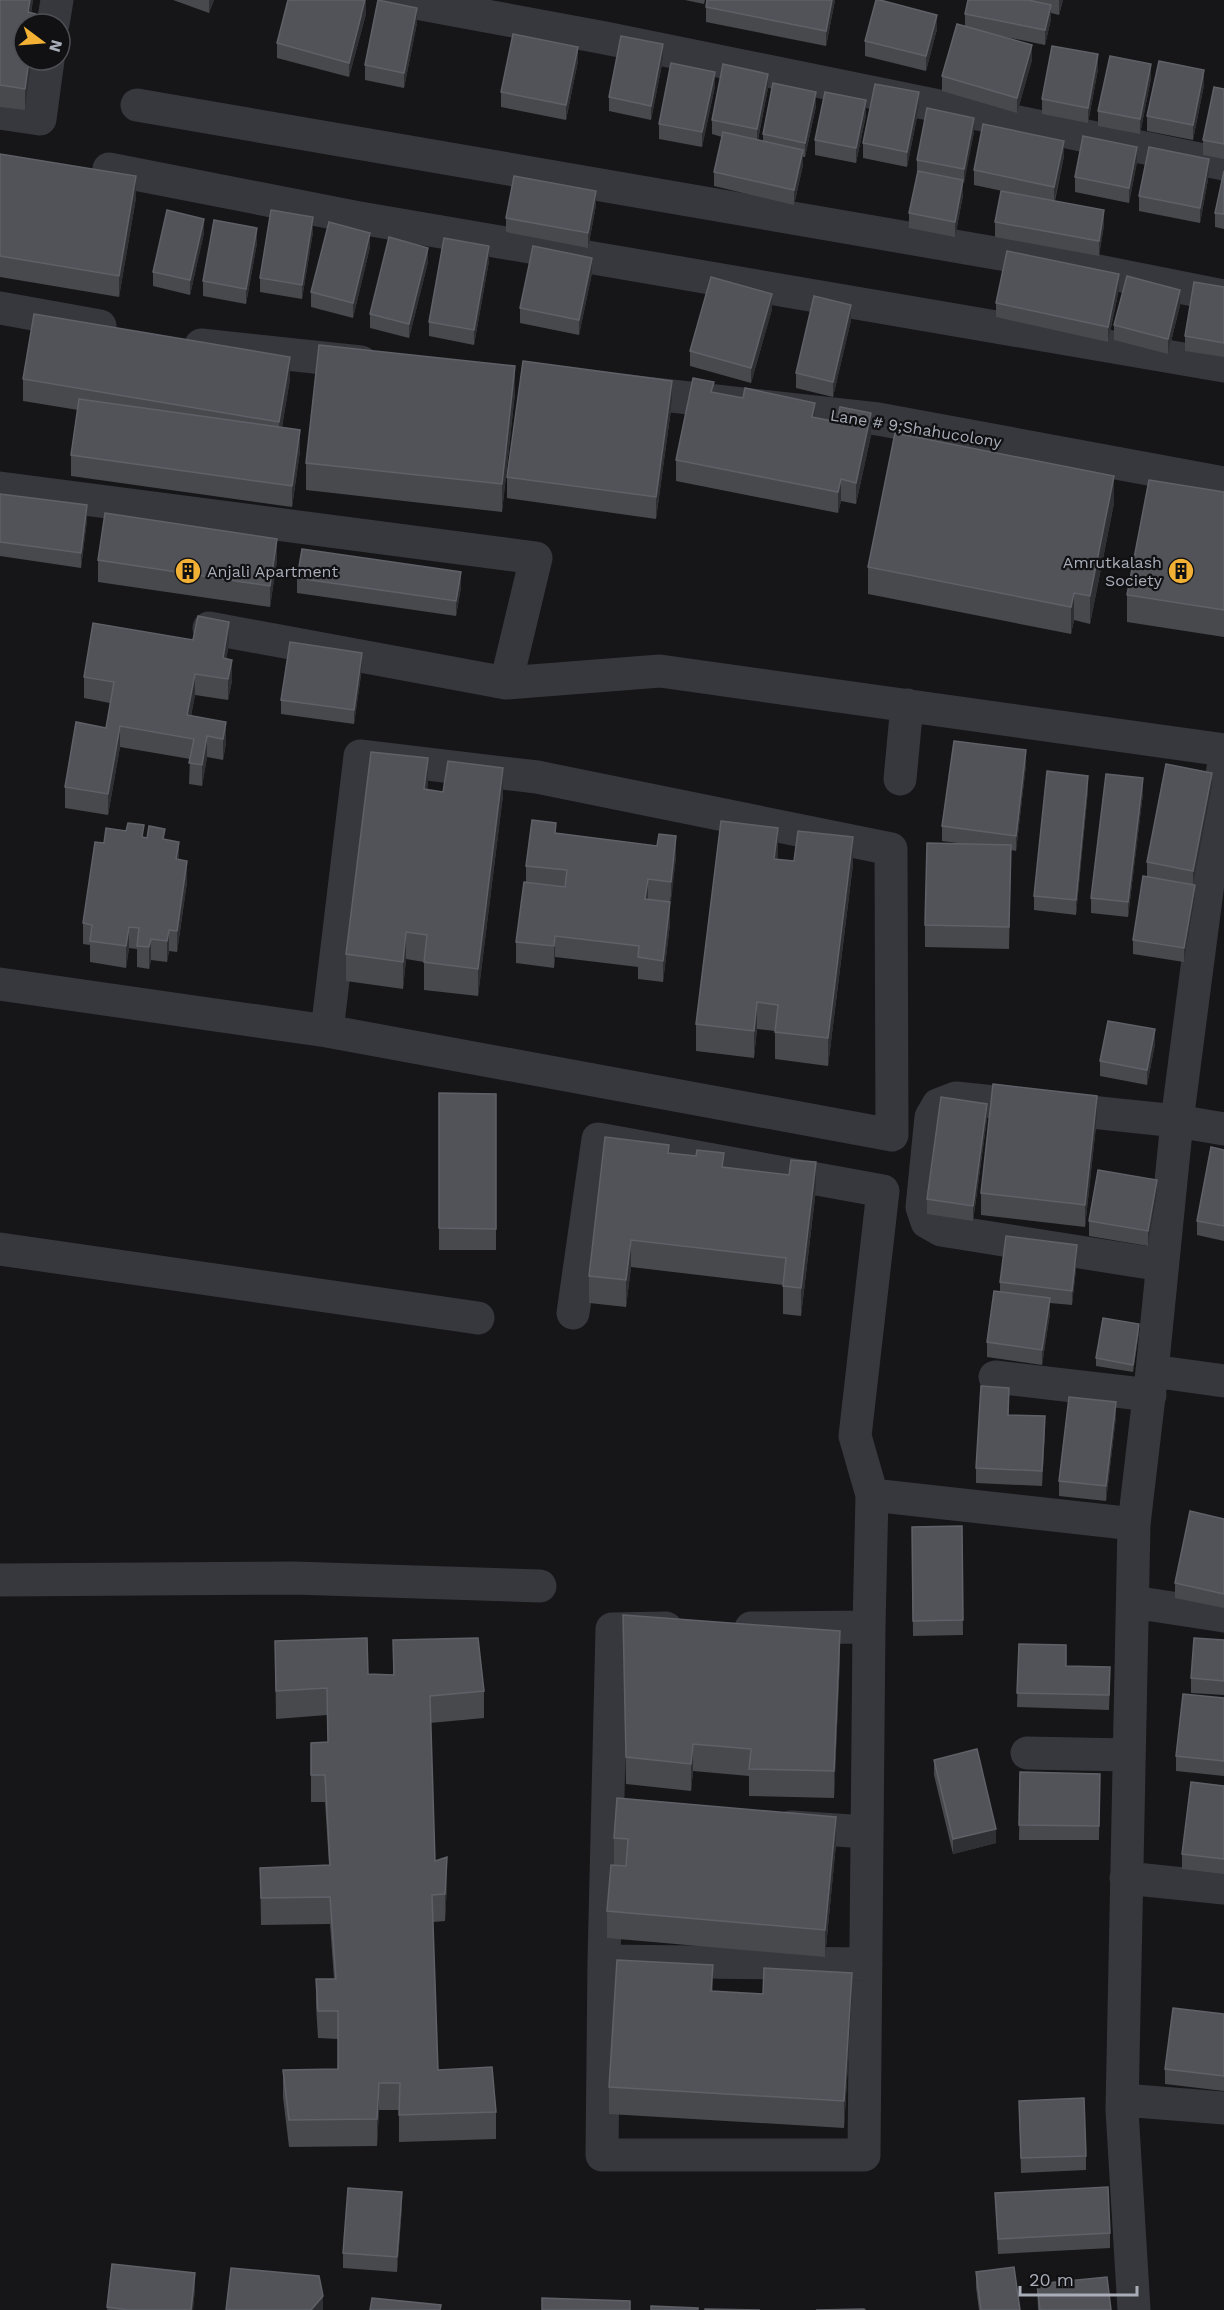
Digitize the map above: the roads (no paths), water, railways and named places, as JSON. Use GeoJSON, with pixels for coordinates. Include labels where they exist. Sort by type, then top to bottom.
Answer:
{"type":"FeatureCollection","features":[{"type":"Feature","properties":{"kind":"street"},"geometry":{"type":"LineString","coordinates":[[400,0],[605,38],[1224,164]]}},
{"type":"Feature","properties":{"kind":"street"},"geometry":{"type":"LineString","coordinates":[[0,113],[40,119],[46,72]]}},
{"type":"Feature","properties":{"kind":"street"},"geometry":{"type":"LineString","coordinates":[[136,105],[1088,269],[1224,296]]}},
{"type":"Feature","properties":{"kind":"street"},"geometry":{"type":"LineString","coordinates":[[109,169],[354,217],[1224,366]]}},
{"type":"Feature","properties":{"kind":"street"},"geometry":{"type":"LineString","coordinates":[[0,308],[135,333]]}},
{"type":"Feature","properties":{"kind":"street"},"geometry":{"type":"LineString","coordinates":[[168,339],[202,345],[392,366]]}},
{"type":"Feature","properties":{"kind":"street","name":"Lane # 9;Shahucolony"},"geometry":{"type":"LineString","coordinates":[[593,388],[878,419],[1224,483]]}},
{"type":"Feature","properties":{"kind":"street"},"geometry":{"type":"LineString","coordinates":[[0,488],[536,558],[506,682]]}},
{"type":"Feature","properties":{"kind":"street"},"geometry":{"type":"LineString","coordinates":[[209,628],[506,682],[660,671],[1224,750]]}},
{"type":"Feature","properties":{"kind":"street"},"geometry":{"type":"LineString","coordinates":[[900,779],[907,705]]}},
{"type":"Feature","properties":{"kind":"street"},"geometry":{"type":"LineString","coordinates":[[0,984],[327,1031],[892,1135],[891,849],[537,777],[360,756],[327,1031]]}},
{"type":"Feature","properties":{"kind":"street"},"geometry":{"type":"LineString","coordinates":[[1134,2310],[1123,2100],[1134,1524],[1178,1121],[1224,760]]}},
{"type":"Feature","properties":{"kind":"street"},"geometry":{"type":"LineString","coordinates":[[1162,1265],[941,1230],[927,1222],[922,1207],[931,1117],[938,1105],[956,1098],[1178,1121],[1224,1129]]}},
{"type":"Feature","properties":{"kind":"street"},"geometry":{"type":"LineString","coordinates":[[573,1313],[598,1139],[883,1191],[855,1436],[872,1495],[864,2155],[602,2155],[604,1961],[620,1816],[612,1629],[869,1627]]}},
{"type":"Feature","properties":{"kind":"street"},"geometry":{"type":"LineString","coordinates":[[0,1249],[478,1318]]}},
{"type":"Feature","properties":{"kind":"street"},"geometry":{"type":"LineString","coordinates":[[995,1377],[1151,1383],[1224,1380]]}},
{"type":"Feature","properties":{"kind":"street"},"geometry":{"type":"LineString","coordinates":[[872,1495],[1134,1524]]}},
{"type":"Feature","properties":{"kind":"street"},"geometry":{"type":"LineString","coordinates":[[0,1580],[294,1578],[540,1586]]}},
{"type":"Feature","properties":{"kind":"street"},"geometry":{"type":"LineString","coordinates":[[1133,1602],[1224,1616]]}},
{"type":"Feature","properties":{"kind":"street"},"geometry":{"type":"LineString","coordinates":[[1027,1753],[1129,1755]]}},
{"type":"Feature","properties":{"kind":"street"},"geometry":{"type":"LineString","coordinates":[[761,1825],[867,1832]]}},
{"type":"Feature","properties":{"kind":"street"},"geometry":{"type":"LineString","coordinates":[[1126,1878],[1224,1888]]}},
{"type":"Feature","properties":{"kind":"street"},"geometry":{"type":"LineString","coordinates":[[604,1961],[866,1964]]}},
{"type":"Feature","properties":{"kind":"street"},"geometry":{"type":"LineString","coordinates":[[1123,2100],[1224,2108]]}},
{"type":"Feature","properties":{"kind":"place","name":"Anjali Apartment"},"geometry":{"type":"Point","coordinates":[188,571]}},
{"type":"Feature","properties":{"kind":"place","name":"Amrutkalash Society"},"geometry":{"type":"Point","coordinates":[1181,571]}}]}
